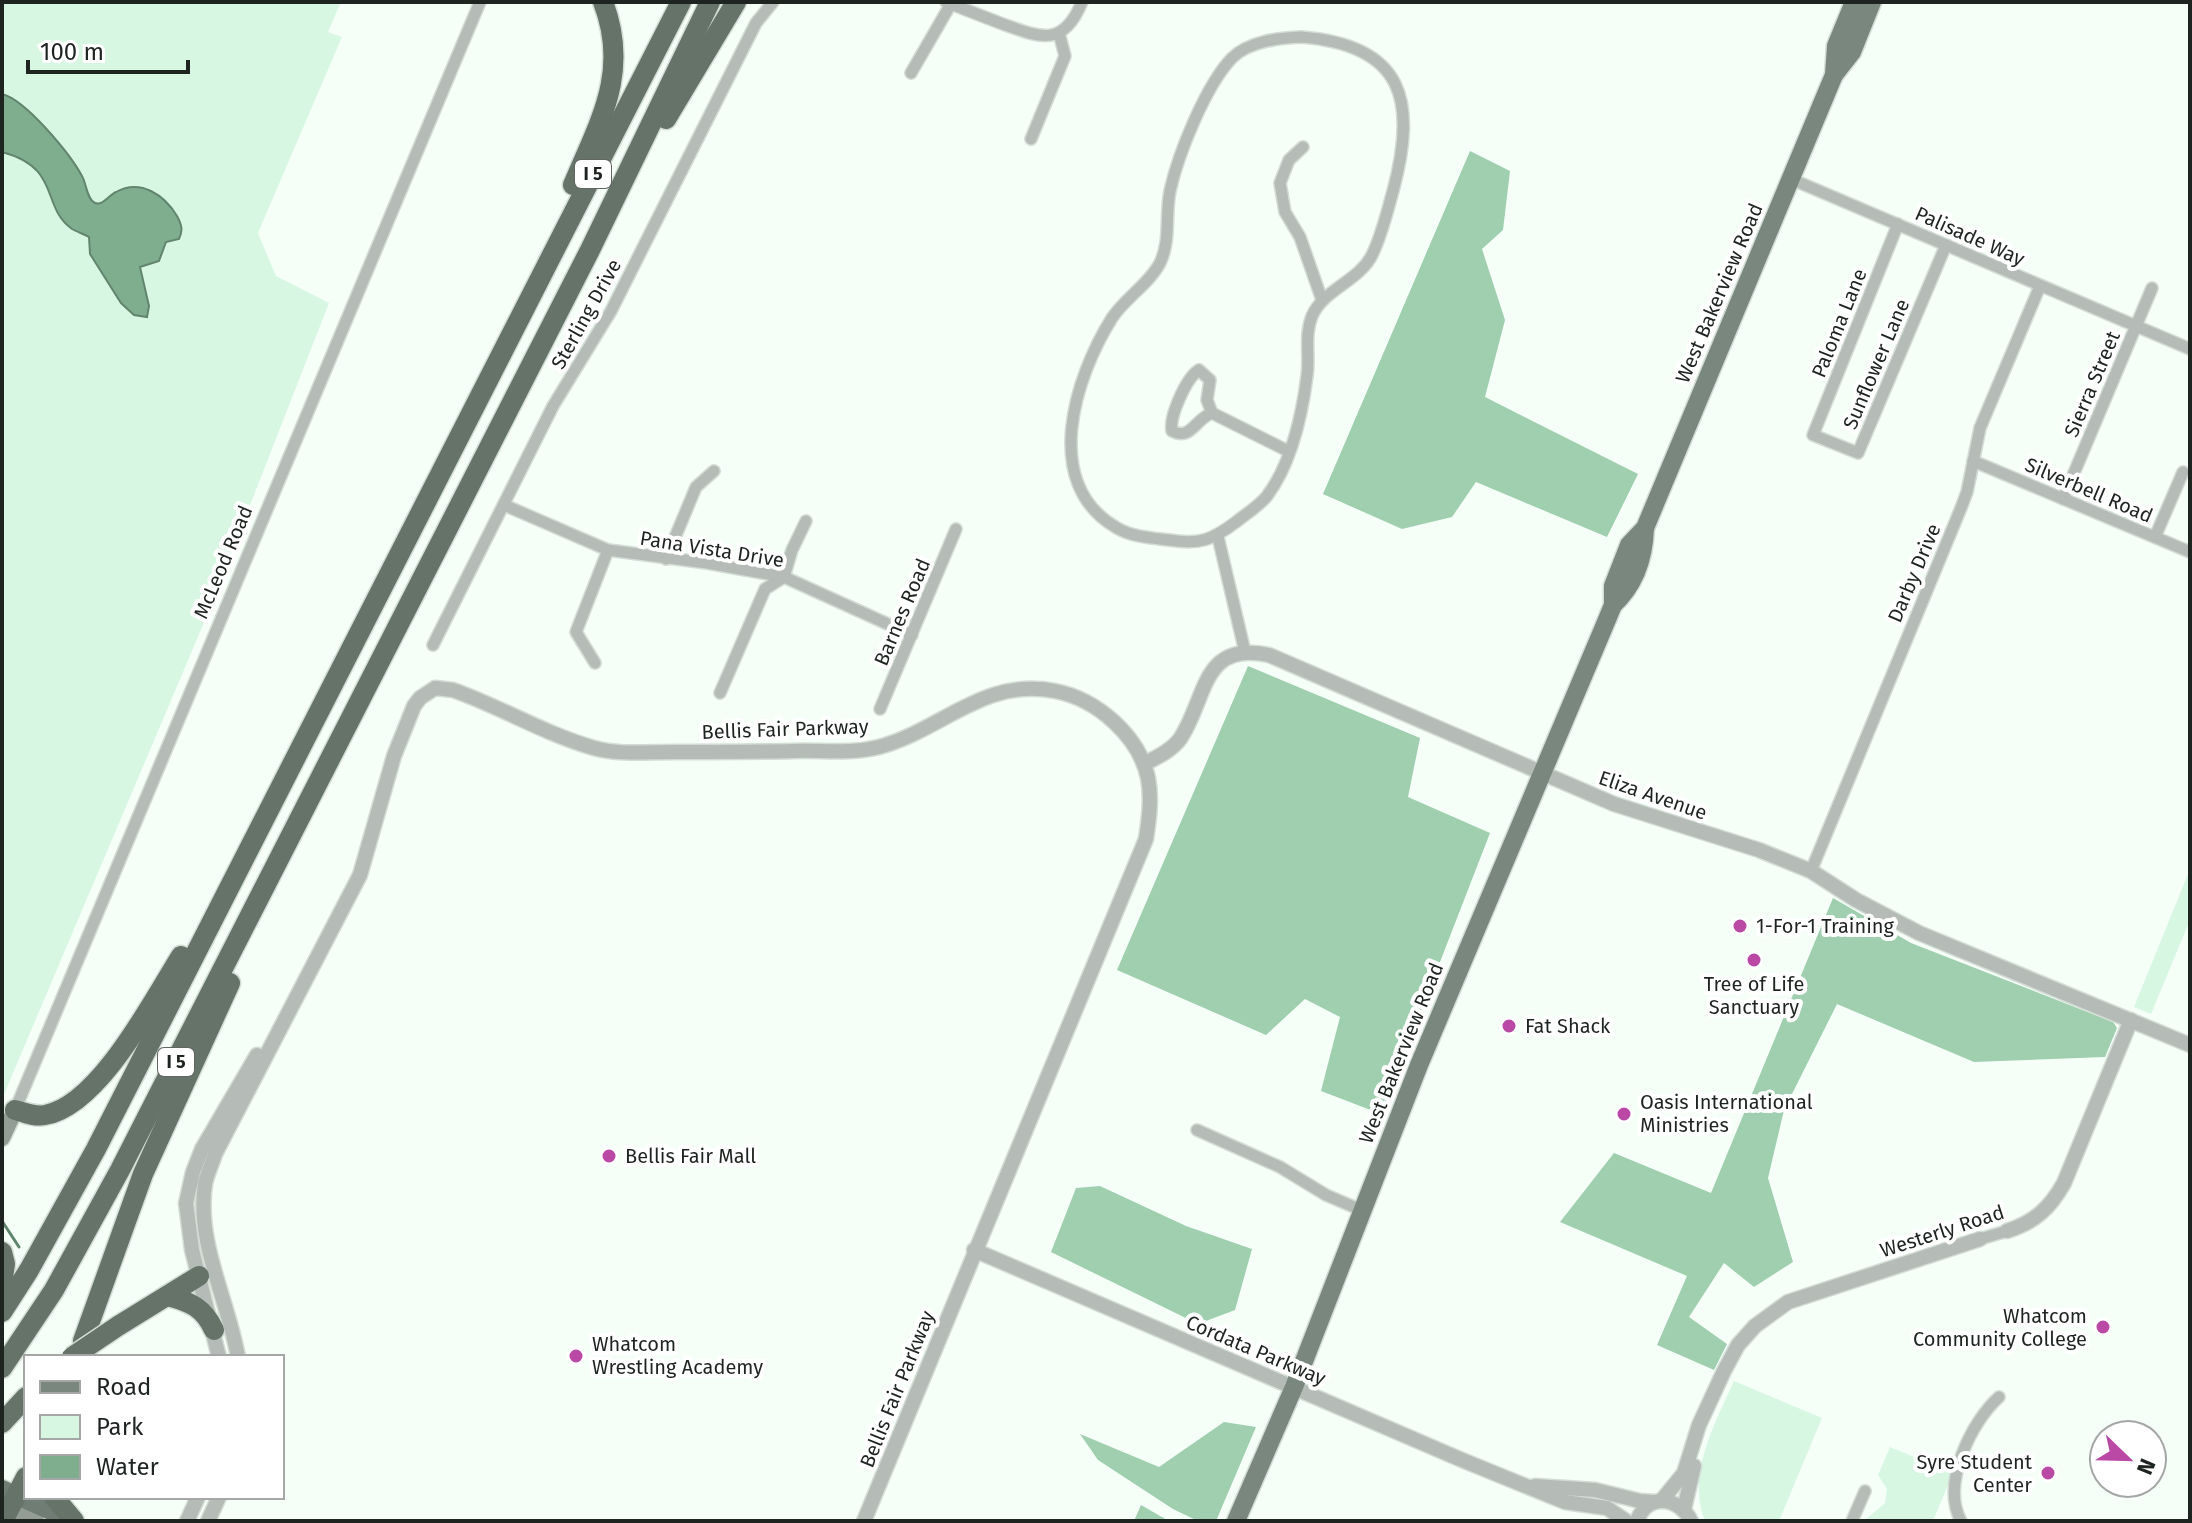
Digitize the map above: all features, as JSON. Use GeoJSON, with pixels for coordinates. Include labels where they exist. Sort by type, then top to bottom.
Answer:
{"type":"FeatureCollection","features":[{"type":"Feature","properties":{"kind":"highway"},"geometry":{"type":"LineString","coordinates":[[505,346],[609,99],[616,59],[614,35],[603,2]]}},
{"type":"Feature","properties":{"kind":"highway","name":"I 5"},"geometry":{"type":"LineString","coordinates":[[2,1312],[68,1202],[681,2]]}},
{"type":"Feature","properties":{"kind":"highway","name":"I 5"},"geometry":{"type":"LineString","coordinates":[[2,1368],[87,1234],[590,250],[710,2]]}},
{"type":"Feature","properties":{"kind":"highway"},"geometry":{"type":"LineString","coordinates":[[590,250],[736,2]]}},
{"type":"Feature","properties":{"kind":"highway"},"geometry":{"type":"LineString","coordinates":[[77,1349],[157,1142],[337,748]]}},
{"type":"Feature","properties":{"kind":"highway"},"geometry":{"type":"LineString","coordinates":[[15,1110],[31,1115],[54,1113],[76,1101],[100,1078],[180,957],[274,797]]}},
{"type":"Feature","properties":{"kind":"highway"},"geometry":{"type":"LineString","coordinates":[[2,1252],[5,1264],[2,1284]]}},
{"type":"Feature","properties":{"kind":"highway"},"geometry":{"type":"LineString","coordinates":[[77,1349],[168,1296],[205,1266]]}},
{"type":"Feature","properties":{"kind":"highway"},"geometry":{"type":"LineString","coordinates":[[168,1296],[202,1309],[214,1330]]}},
{"type":"Feature","properties":{"kind":"highway"},"geometry":{"type":"LineString","coordinates":[[2,1423],[24,1399]]}},
{"type":"Feature","properties":{"kind":"highway"},"geometry":{"type":"LineString","coordinates":[[24,1480],[6,1504],[73,1521]]}},
{"type":"Feature","properties":{"kind":"highway"},"geometry":{"type":"LineString","coordinates":[[56,1499],[73,1521]]}},
{"type":"Feature","properties":{"kind":"main road","name":"West Bakerview Road"},"geometry":{"type":"LineString","coordinates":[[1834,75],[1836,46],[1854,2]]}},
{"type":"Feature","properties":{"kind":"main road","name":"West Bakerview Road"},"geometry":{"type":"LineString","coordinates":[[1236,1521],[1294,1387],[1361,1210],[1542,773],[1613,605],[1628,591],[1645,551],[1645,528],[1834,75],[1852,52],[1872,2]]}},
{"type":"Feature","properties":{"kind":"main road","name":"McLeod Road"},"geometry":{"type":"LineString","coordinates":[[2,1138],[15,1110]]}},
{"type":"Feature","properties":{"kind":"main road"},"geometry":{"type":"LineString","coordinates":[[6,1504],[36,1521]]}},
{"type":"Feature","properties":{"kind":"street","name":"McLeod Road"},"geometry":{"type":"LineString","coordinates":[[15,1110],[480,2]]}},
{"type":"Feature","properties":{"kind":"street","name":"Sterling Drive"},"geometry":{"type":"LineString","coordinates":[[433,645],[553,406],[611,311],[756,23],[773,2]]}},
{"type":"Feature","properties":{"kind":"street"},"geometry":{"type":"LineString","coordinates":[[911,73],[950,3],[1038,37],[1059,33],[1074,22],[1082,2]]}},
{"type":"Feature","properties":{"kind":"street"},"geometry":{"type":"LineString","coordinates":[[1031,139],[1065,56],[1059,33]]}},
{"type":"Feature","properties":{"kind":"street"},"geometry":{"type":"LineString","coordinates":[[1278,38],[1325,38],[1365,53],[1391,74],[1403,101],[1405,123],[1398,171],[1385,220],[1370,258],[1322,300],[1311,317],[1307,341],[1308,371],[1288,451],[1266,496],[1218,537],[1178,542],[1119,529],[1103,517],[1079,486],[1073,468],[1070,428],[1083,379],[1112,319],[1127,298],[1159,265],[1166,244],[1168,207],[1177,165],[1216,80],[1234,56],[1278,38]]}},
{"type":"Feature","properties":{"kind":"street"},"geometry":{"type":"LineString","coordinates":[[1303,147],[1289,160],[1280,183],[1285,212],[1300,237],[1322,300]]}},
{"type":"Feature","properties":{"kind":"street","name":"Palisade Way"},"geometry":{"type":"LineString","coordinates":[[1791,179],[2190,349]]}},
{"type":"Feature","properties":{"kind":"street","name":"Paloma Lane"},"geometry":{"type":"LineString","coordinates":[[1813,435],[1898,224]]}},
{"type":"Feature","properties":{"kind":"street","name":"Sunflower Lane"},"geometry":{"type":"LineString","coordinates":[[1813,435],[1858,453],[1946,245]]}},
{"type":"Feature","properties":{"kind":"street","name":"Darby Drive"},"geometry":{"type":"LineString","coordinates":[[1811,871],[1961,508],[1980,428],[2040,286]]}},
{"type":"Feature","properties":{"kind":"street"},"geometry":{"type":"LineString","coordinates":[[2135,327],[2152,288]]}},
{"type":"Feature","properties":{"kind":"street","name":"Sierra Street"},"geometry":{"type":"LineString","coordinates":[[2063,499],[2135,327]]}},
{"type":"Feature","properties":{"kind":"street"},"geometry":{"type":"LineString","coordinates":[[1212,413],[1205,415],[1184,435],[1172,431],[1189,377],[1199,370],[1210,380],[1207,400],[1212,413],[1288,451]]}},
{"type":"Feature","properties":{"kind":"street","name":"Silverbell Road"},"geometry":{"type":"LineString","coordinates":[[1973,461],[2190,552]]}},
{"type":"Feature","properties":{"kind":"street"},"geometry":{"type":"LineString","coordinates":[[666,559],[696,487],[714,471]]}},
{"type":"Feature","properties":{"kind":"street"},"geometry":{"type":"LineString","coordinates":[[2155,537],[2183,472]]}},
{"type":"Feature","properties":{"kind":"street","name":"Pana Vista Drive"},"geometry":{"type":"LineString","coordinates":[[504,505],[608,550],[722,565],[784,577],[912,635]]}},
{"type":"Feature","properties":{"kind":"street"},"geometry":{"type":"LineString","coordinates":[[720,693],[765,589],[784,577],[792,550],[806,521]]}},
{"type":"Feature","properties":{"kind":"street","name":"Barnes Road"},"geometry":{"type":"LineString","coordinates":[[880,709],[956,529]]}},
{"type":"Feature","properties":{"kind":"street"},"geometry":{"type":"LineString","coordinates":[[1144,764],[1168,751],[1178,741],[1216,665],[1245,652],[1218,537]]}},
{"type":"Feature","properties":{"kind":"street"},"geometry":{"type":"LineString","coordinates":[[595,663],[576,632],[608,550]]}},
{"type":"Feature","properties":{"kind":"street","name":"Eliza Avenue"},"geometry":{"type":"LineString","coordinates":[[1245,652],[1269,655],[1632,811],[1759,850],[1811,871],[1856,900],[1919,933],[2190,1045]]}},
{"type":"Feature","properties":{"kind":"street","name":"Bellis Fair Parkway"},"geometry":{"type":"LineString","coordinates":[[237,1355],[186,1203],[193,1172],[202,1149],[256,1055],[283,1021],[360,875],[394,756],[420,698],[435,688],[453,690],[594,748],[633,752],[868,750],[891,743],[1002,691],[1056,691],[1079,699],[1113,722],[1136,748],[1144,764],[1150,799],[1146,839],[864,1521]]}},
{"type":"Feature","properties":{"kind":"street","name":"Westerly Road"},"geometry":{"type":"LineString","coordinates":[[1637,1521],[1642,1511],[1658,1501],[1684,1473],[1699,1425],[1720,1379],[1738,1345],[1755,1326],[1788,1302],[2023,1226],[2054,1202],[2131,1020]]}},
{"type":"Feature","properties":{"kind":"street"},"geometry":{"type":"LineString","coordinates":[[1197,1130],[1280,1167],[1326,1195],[1361,1210]]}},
{"type":"Feature","properties":{"kind":"street","name":"Cordata Parkway"},"geometry":{"type":"LineString","coordinates":[[974,1250],[1523,1485],[1565,1502],[1607,1508],[1626,1521]]}},
{"type":"Feature","properties":{"kind":"street","name":"Bellis Fair Parkway"},"geometry":{"type":"LineString","coordinates":[[205,1266],[219,1355]]}},
{"type":"Feature","properties":{"kind":"street"},"geometry":{"type":"LineString","coordinates":[[1961,1521],[1957,1514],[1955,1476],[1979,1418],[1999,1397]]}},
{"type":"Feature","properties":{"kind":"street","name":"Westerly Road"},"geometry":{"type":"LineString","coordinates":[[1689,1518],[1704,1419]]}},
{"type":"Feature","properties":{"kind":"street","name":"Cordata Parkway"},"geometry":{"type":"LineString","coordinates":[[1523,1485],[1595,1490],[1640,1501],[1678,1504],[1689,1518]]}},
{"type":"Feature","properties":{"kind":"street"},"geometry":{"type":"LineString","coordinates":[[1852,1521],[1865,1491]]}},
{"type":"Feature","properties":{"kind":"street"},"geometry":{"type":"LineString","coordinates":[[187,1521],[197,1499]]}},
{"type":"Feature","properties":{"kind":"street"},"geometry":{"type":"LineString","coordinates":[[208,1521],[218,1499]]}},
{"type":"Feature","properties":{"kind":"green space"},"geometry":{"type":"Polygon","coordinates":[[[2,2],[341,2],[328,32],[342,37],[258,233],[276,276],[329,303],[206,618],[2,1099],[2,2]]]}},
{"type":"Feature","properties":{"kind":"green space"},"geometry":{"type":"Polygon","coordinates":[[[2190,869],[2190,920],[2151,1014],[2134,1007],[2190,869]]]}},
{"type":"Feature","properties":{"kind":"green space"},"geometry":{"type":"Polygon","coordinates":[[[1734,1381],[1822,1418],[1779,1521],[1705,1521],[1700,1504],[1701,1468],[1711,1432],[1734,1381]]]}},
{"type":"Feature","properties":{"kind":"green space"},"geometry":{"type":"Polygon","coordinates":[[[1890,1447],[1953,1473],[1933,1521],[1864,1521],[1885,1503],[1887,1489],[1878,1475],[1890,1447]]]}},
{"type":"Feature","properties":{"kind":"shaded area"},"geometry":{"type":"Polygon","coordinates":[[[1470,151],[1510,171],[1503,230],[1482,249],[1505,320],[1485,397],[1638,474],[1607,537],[1476,482],[1452,517],[1402,529],[1323,494],[1470,151]]]}},
{"type":"Feature","properties":{"kind":"shaded area"},"geometry":{"type":"Polygon","coordinates":[[[1248,666],[1420,738],[1408,797],[1490,833],[1381,1114],[1321,1091],[1340,1017],[1305,999],[1266,1035],[1117,970],[1248,666]]]}},
{"type":"Feature","properties":{"kind":"shaded area"},"geometry":{"type":"Polygon","coordinates":[[[1833,898],[1911,943],[2113,1022],[2117,1028],[2105,1057],[1974,1062],[1837,1004],[1784,1110],[1768,1178],[1793,1262],[1754,1287],[1724,1263],[1689,1317],[1727,1344],[1714,1370],[1657,1345],[1687,1276],[1560,1222],[1614,1153],[1711,1193],[1833,898]]]}},
{"type":"Feature","properties":{"kind":"shaded area"},"geometry":{"type":"Polygon","coordinates":[[[1100,1186],[1186,1226],[1252,1249],[1235,1310],[1198,1324],[1051,1252],[1076,1188],[1100,1186]]]}},
{"type":"Feature","properties":{"kind":"shaded area"},"geometry":{"type":"Polygon","coordinates":[[[1224,1422],[1256,1427],[1216,1521],[1198,1521],[1173,1509],[1098,1460],[1080,1434],[1159,1467],[1224,1422]]]}},
{"type":"Feature","properties":{"kind":"shaded area"},"geometry":{"type":"Polygon","coordinates":[[[1141,1505],[1167,1520],[1168,1521],[1134,1521],[1141,1505]]]}},
{"type":"Feature","properties":{"kind":"water"},"geometry":{"type":"Polygon","coordinates":[[[2,94],[23,106],[58,142],[82,176],[92,201],[101,203],[125,188],[143,188],[159,196],[177,216],[181,228],[179,239],[166,242],[159,261],[140,267],[149,306],[147,317],[134,315],[121,303],[90,254],[89,237],[62,220],[42,177],[21,159],[2,152],[2,94]]]}},
{"type":"Feature","properties":{"kind":"waterway"},"geometry":{"type":"LineString","coordinates":[[2,1221],[19,1247]]}},
{"type":"Feature","properties":{"kind":"place","name":"1-For-1 Training"},"geometry":{"type":"Point","coordinates":[1740,926]}},
{"type":"Feature","properties":{"kind":"place","name":"Tree of Life Sanctuary"},"geometry":{"type":"Point","coordinates":[1754,960]}},
{"type":"Feature","properties":{"kind":"place","name":"Fat Shack"},"geometry":{"type":"Point","coordinates":[1509,1026]}},
{"type":"Feature","properties":{"kind":"place","name":"Oasis International Ministries"},"geometry":{"type":"Point","coordinates":[1624,1114]}},
{"type":"Feature","properties":{"kind":"place","name":"Bellis Fair Mall"},"geometry":{"type":"Point","coordinates":[609,1156]}},
{"type":"Feature","properties":{"kind":"place","name":"Whatcom Community College"},"geometry":{"type":"Point","coordinates":[2103,1327]}},
{"type":"Feature","properties":{"kind":"place","name":"Whatcom Wrestling Academy"},"geometry":{"type":"Point","coordinates":[576,1356]}},
{"type":"Feature","properties":{"kind":"place","name":"Syre Student Center"},"geometry":{"type":"Point","coordinates":[2048,1473]}}]}
